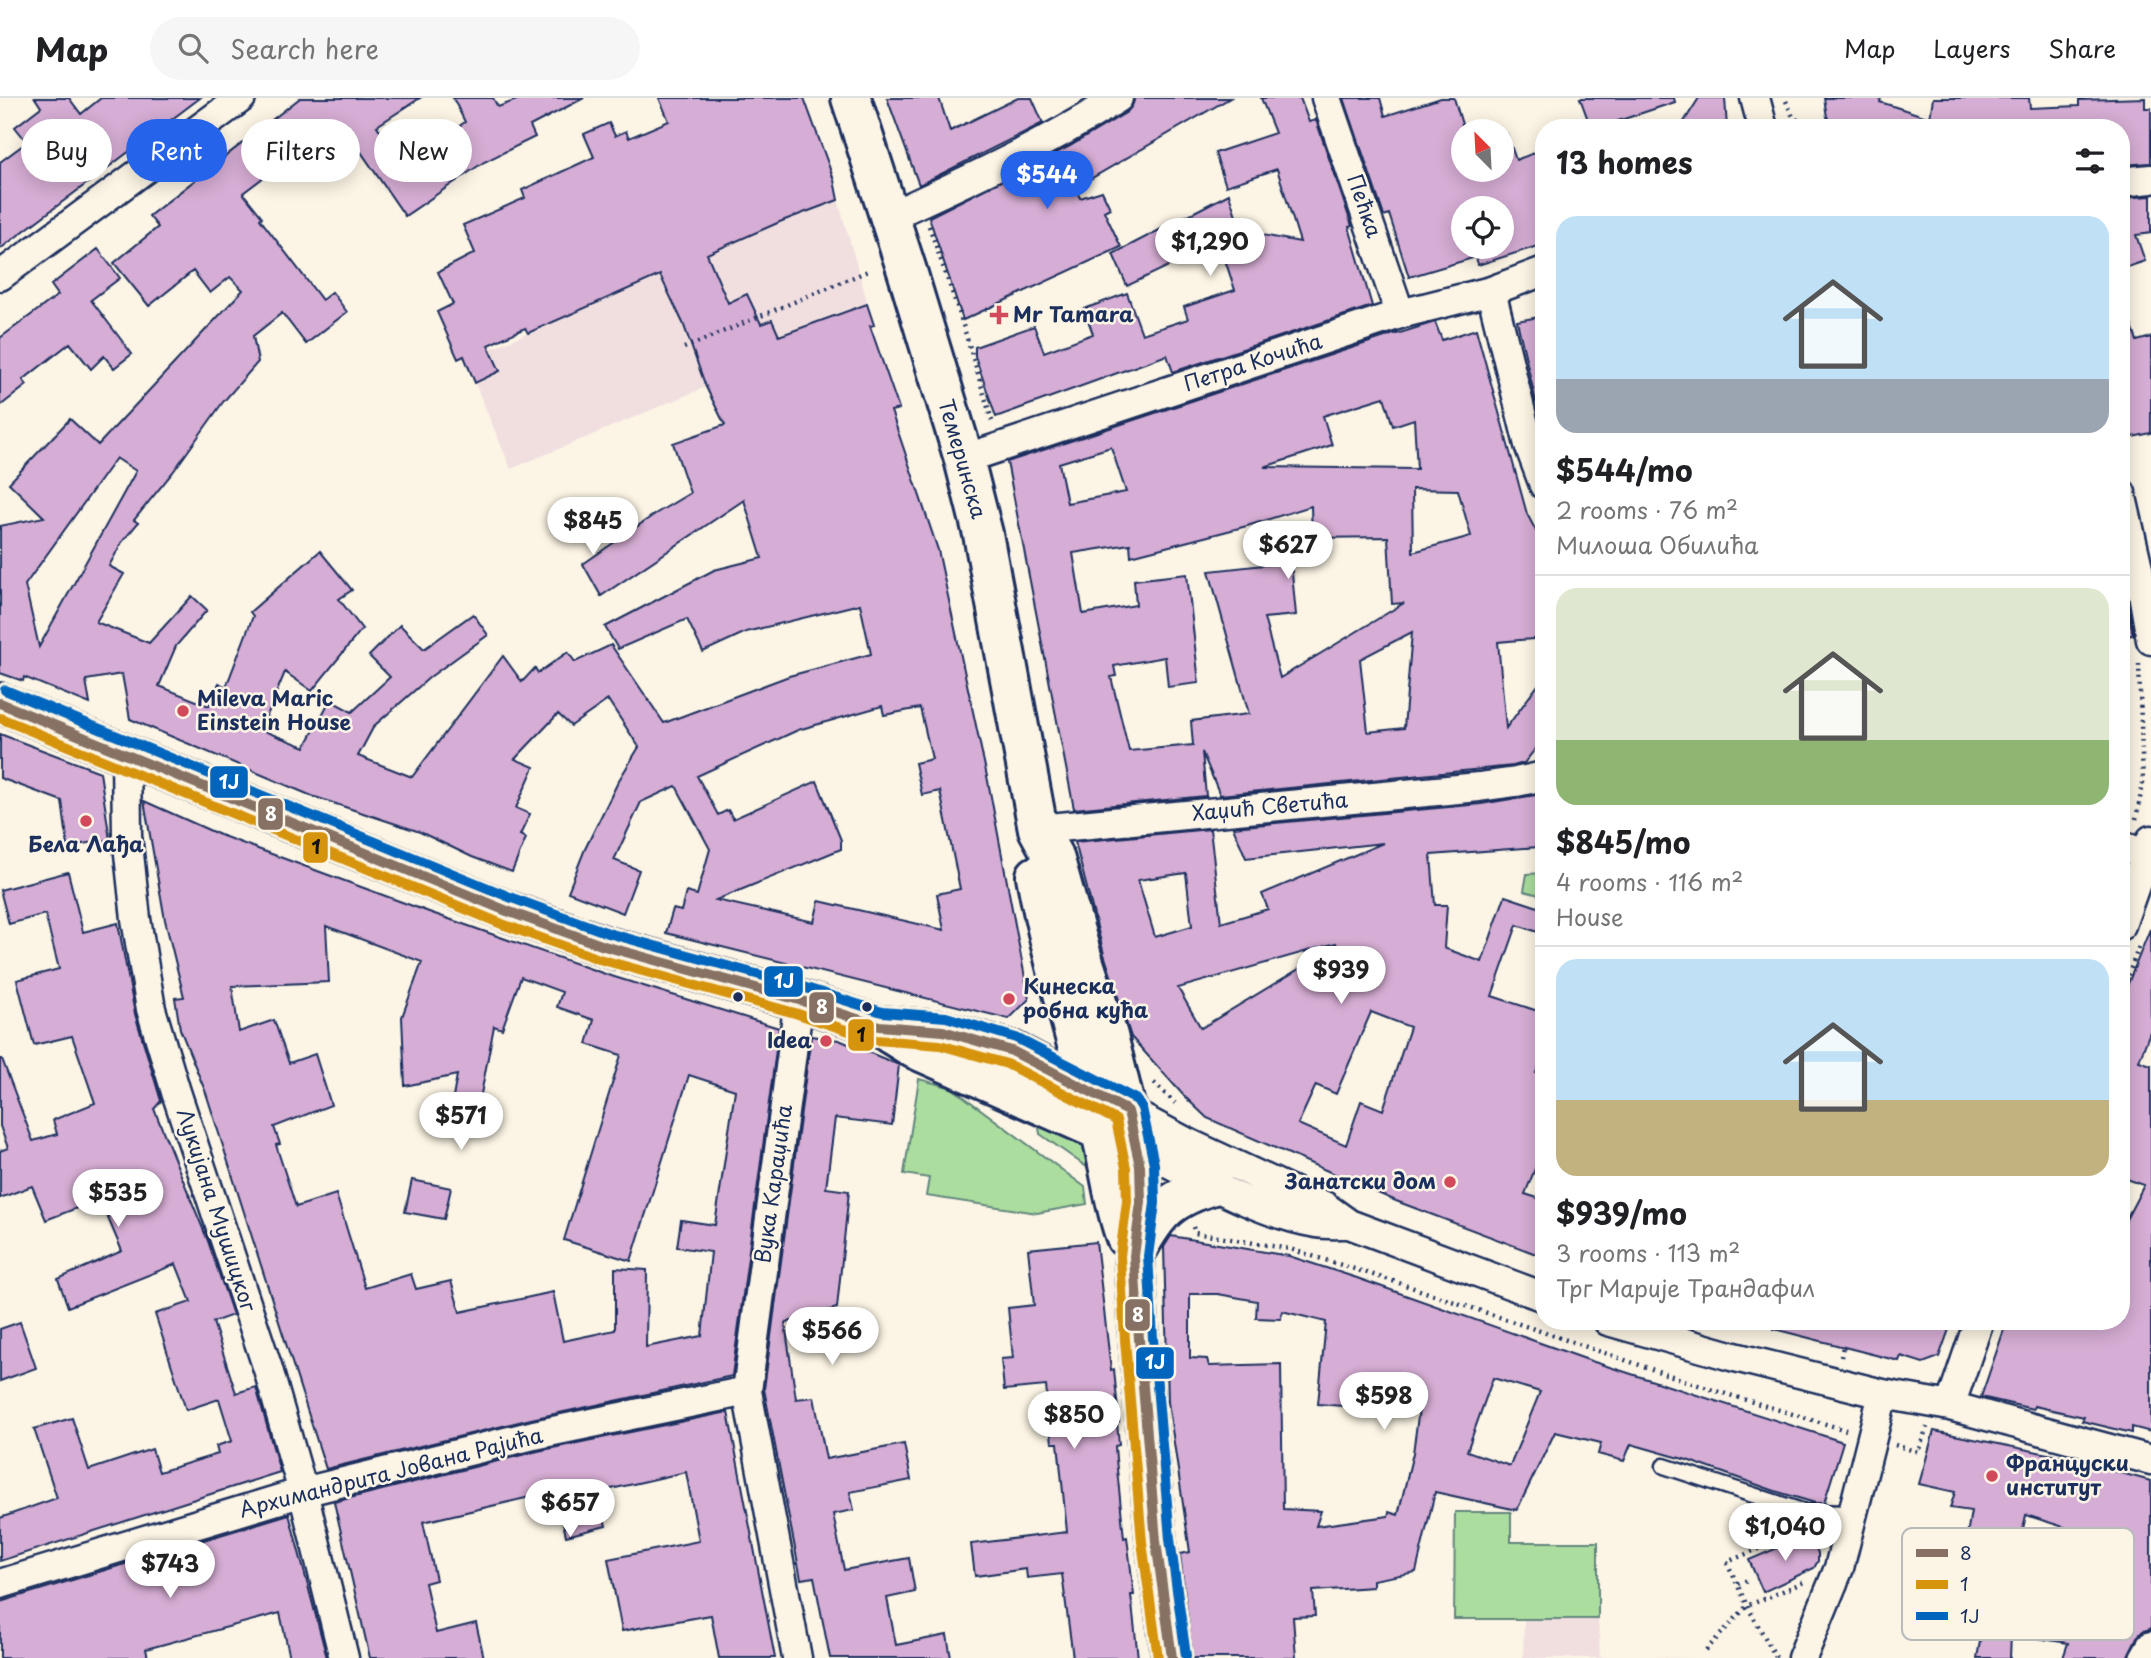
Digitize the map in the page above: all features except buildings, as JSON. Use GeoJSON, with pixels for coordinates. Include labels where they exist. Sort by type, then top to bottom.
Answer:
{"type":"FeatureCollection","features":[{"type":"Feature","properties":{"kind":"main road","name":"Темеринска"},"geometry":{"type":"LineString","coordinates":[[851,98],[964,459],[983,534],[1038,829],[1055,860],[1108,1036],[1121,1129]]}},
{"type":"Feature","properties":{"kind":"main road"},"geometry":{"type":"LineString","coordinates":[[0,703],[507,911],[604,946],[799,1000],[879,1026],[943,1031],[1012,1051],[1089,1090]]}},
{"type":"Feature","properties":{"kind":"main road","name":"Темеринска"},"geometry":{"type":"LineString","coordinates":[[1038,829],[1034,848],[1035,872],[1045,926],[1064,1000],[1089,1090],[1121,1129]]}},
{"type":"Feature","properties":{"kind":"main road"},"geometry":{"type":"LineString","coordinates":[[1012,1051],[1045,1037],[1055,1026],[1064,1000]]}},
{"type":"Feature","properties":{"kind":"main road"},"geometry":{"type":"LineString","coordinates":[[879,1026],[912,1048],[1121,1129],[1114,1187],[1118,1216],[1134,1256],[1156,1541],[1171,1658]]}},
{"type":"Feature","properties":{"kind":"main road"},"geometry":{"type":"LineString","coordinates":[[1134,1256],[1149,1229],[1166,1208],[1179,1197],[1213,1185]]}},
{"type":"Feature","properties":{"kind":"street"},"geometry":{"type":"LineString","coordinates":[[0,276],[241,98]]}},
{"type":"Feature","properties":{"kind":"street"},"geometry":{"type":"LineString","coordinates":[[888,216],[970,180],[1083,121],[1118,98]]}},
{"type":"Feature","properties":{"kind":"street","name":"Пећка"},"geometry":{"type":"LineString","coordinates":[[1326,98],[1401,314]]}},
{"type":"Feature","properties":{"kind":"street"},"geometry":{"type":"LineString","coordinates":[[1755,98],[1761,119]]}},
{"type":"Feature","properties":{"kind":"street"},"geometry":{"type":"LineString","coordinates":[[2130,181],[2151,179]]}},
{"type":"Feature","properties":{"kind":"street","name":"Петра Кочића"},"geometry":{"type":"LineString","coordinates":[[964,459],[1401,314],[1491,291],[1535,274]]}},
{"type":"Feature","properties":{"kind":"street"},"geometry":{"type":"LineString","coordinates":[[1491,291],[1535,460]]}},
{"type":"Feature","properties":{"kind":"street"},"geometry":{"type":"LineString","coordinates":[[2130,539],[2146,580],[2145,649]]}},
{"type":"Feature","properties":{"kind":"street","name":"Лукијана Мушицког"},"geometry":{"type":"LineString","coordinates":[[126,755],[127,835],[151,1009],[264,1357],[303,1492],[344,1658]]}},
{"type":"Feature","properties":{"kind":"street","name":"Хаџић Светића"},"geometry":{"type":"LineString","coordinates":[[1038,829],[1479,786],[1535,778]]}},
{"type":"Feature","properties":{"kind":"street"},"geometry":{"type":"LineString","coordinates":[[2132,931],[2137,847]]}},
{"type":"Feature","properties":{"kind":"street","name":"Вука Караџића"},"geometry":{"type":"LineString","coordinates":[[797,1658],[747,1391],[799,1000]]}},
{"type":"Feature","properties":{"kind":"street"},"geometry":{"type":"LineString","coordinates":[[1121,1129],[1213,1185],[1287,1217],[1319,1224],[1349,1224]]}},
{"type":"Feature","properties":{"kind":"street"},"geometry":{"type":"LineString","coordinates":[[1121,1129],[1188,1143],[1324,1206],[1349,1224],[1535,1294]]}},
{"type":"Feature","properties":{"kind":"street"},"geometry":{"type":"LineString","coordinates":[[1640,1330],[1883,1394],[1950,1406],[2151,1460]]}},
{"type":"Feature","properties":{"kind":"street"},"geometry":{"type":"LineString","coordinates":[[1950,1406],[1976,1330]]}},
{"type":"Feature","properties":{"kind":"street","name":"Архимандрита Јована Рајића"},"geometry":{"type":"LineString","coordinates":[[0,1584],[303,1492],[534,1436],[747,1391]]}},
{"type":"Feature","properties":{"kind":"street"},"geometry":{"type":"LineString","coordinates":[[1802,1658],[1839,1568],[1883,1394]]}},
{"type":"Feature","properties":{"kind":"street"},"geometry":{"type":"LineString","coordinates":[[2144,1658],[2151,1646]]}},
{"type":"Feature","properties":{"kind":"lane"},"geometry":{"type":"LineString","coordinates":[[1664,1466],[1805,1512],[1852,1513]]}},
{"type":"Feature","properties":{"kind":"path"},"geometry":{"type":"LineString","coordinates":[[1785,98],[1796,119]]}},
{"type":"Feature","properties":{"kind":"path"},"geometry":{"type":"LineString","coordinates":[[684,348],[868,271]]}},
{"type":"Feature","properties":{"kind":"path"},"geometry":{"type":"LineString","coordinates":[[2137,847],[2143,783],[2145,649]]}},
{"type":"Feature","properties":{"kind":"path"},"geometry":{"type":"LineString","coordinates":[[1148,1075],[1180,1108]]}},
{"type":"Feature","properties":{"kind":"path"},"geometry":{"type":"LineString","coordinates":[[1776,1658],[1747,1606],[1727,1562],[1796,1535],[1811,1537],[1821,1548]]}},
{"type":"Feature","properties":{"kind":"path"},"geometry":{"type":"LineString","coordinates":[[1706,1650],[1747,1606],[1811,1579]]}},
{"type":"Feature","properties":{"kind":"path"},"geometry":{"type":"LineString","coordinates":[[1738,1584],[1748,1580]]}},
{"type":"Feature","properties":{"kind":"shaded area"},"geometry":{"type":"Polygon","coordinates":[[[838,200],[874,325],[706,387],[511,469],[465,360],[773,225],[838,200]]]}},
{"type":"Feature","properties":{"kind":"shaded area"},"geometry":{"type":"Polygon","coordinates":[[[1524,1619],[1598,1619],[1600,1657],[1703,1658],[1523,1658],[1524,1619]]]}},
{"type":"Feature","properties":{"kind":"green space"},"geometry":{"type":"Polygon","coordinates":[[[1527,874],[1535,874],[1535,894],[1524,891],[1527,874]]]}},
{"type":"Feature","properties":{"kind":"green space"},"geometry":{"type":"Polygon","coordinates":[[[919,1079],[952,1088],[1085,1187],[1087,1204],[1037,1213],[926,1196],[929,1178],[904,1174],[919,1079]]]}},
{"type":"Feature","properties":{"kind":"green space"},"geometry":{"type":"Polygon","coordinates":[[[1038,1122],[1081,1142],[1088,1149],[1102,1178],[1040,1134],[1038,1122]]]}},
{"type":"Feature","properties":{"kind":"green space"},"geometry":{"type":"Polygon","coordinates":[[[1455,1512],[1511,1512],[1511,1542],[1598,1542],[1598,1619],[1454,1619],[1455,1512]]]}},
{"type":"Feature","properties":{"kind":"transit line","name":"1J"},"geometry":{"type":"LineString","coordinates":[[5,690],[512,898],[608,933],[803,987],[882,1012],[946,1017],[1016,1038],[1137,1100],[1142,1108],[1154,1164],[1155,1203],[1148,1256],[1153,1338],[1170,1539],[1186,1656]]}},
{"type":"Feature","properties":{"kind":"transit line","name":"8"},"geometry":{"type":"LineString","coordinates":[[0,703],[507,911],[604,946],[799,1000],[879,1026],[943,1031],[1012,1051],[1128,1111],[1140,1166],[1141,1202],[1134,1256],[1139,1339],[1156,1541],[1172,1658]]}},
{"type":"Feature","properties":{"kind":"transit line","name":"1"},"geometry":{"type":"LineString","coordinates":[[0,718],[502,924],[599,959],[795,1013],[876,1040],[940,1045],[1007,1064],[1116,1120],[1126,1168],[1127,1201],[1120,1256],[1125,1340],[1142,1542],[1158,1658]]}},
{"type":"Feature","properties":{"kind":"place","name":"Mr Tamara"},"geometry":{"type":"Point","coordinates":[999,315]}},
{"type":"Feature","properties":{"kind":"place","name":"Mileva Maric Einstein House"},"geometry":{"type":"Point","coordinates":[183,711]}},
{"type":"Feature","properties":{"kind":"place","name":"Бела Лађа"},"geometry":{"type":"Point","coordinates":[86,821]}},
{"type":"Feature","properties":{"kind":"place","name":"Кинеска робна кућа"},"geometry":{"type":"Point","coordinates":[1009,999]}},
{"type":"Feature","properties":{"kind":"place","name":"Idea"},"geometry":{"type":"Point","coordinates":[826,1041]}},
{"type":"Feature","properties":{"kind":"place","name":"Занатски дом"},"geometry":{"type":"Point","coordinates":[1450,1182]}},
{"type":"Feature","properties":{"kind":"place","name":"Француски институт"},"geometry":{"type":"Point","coordinates":[1992,1476]}}]}
